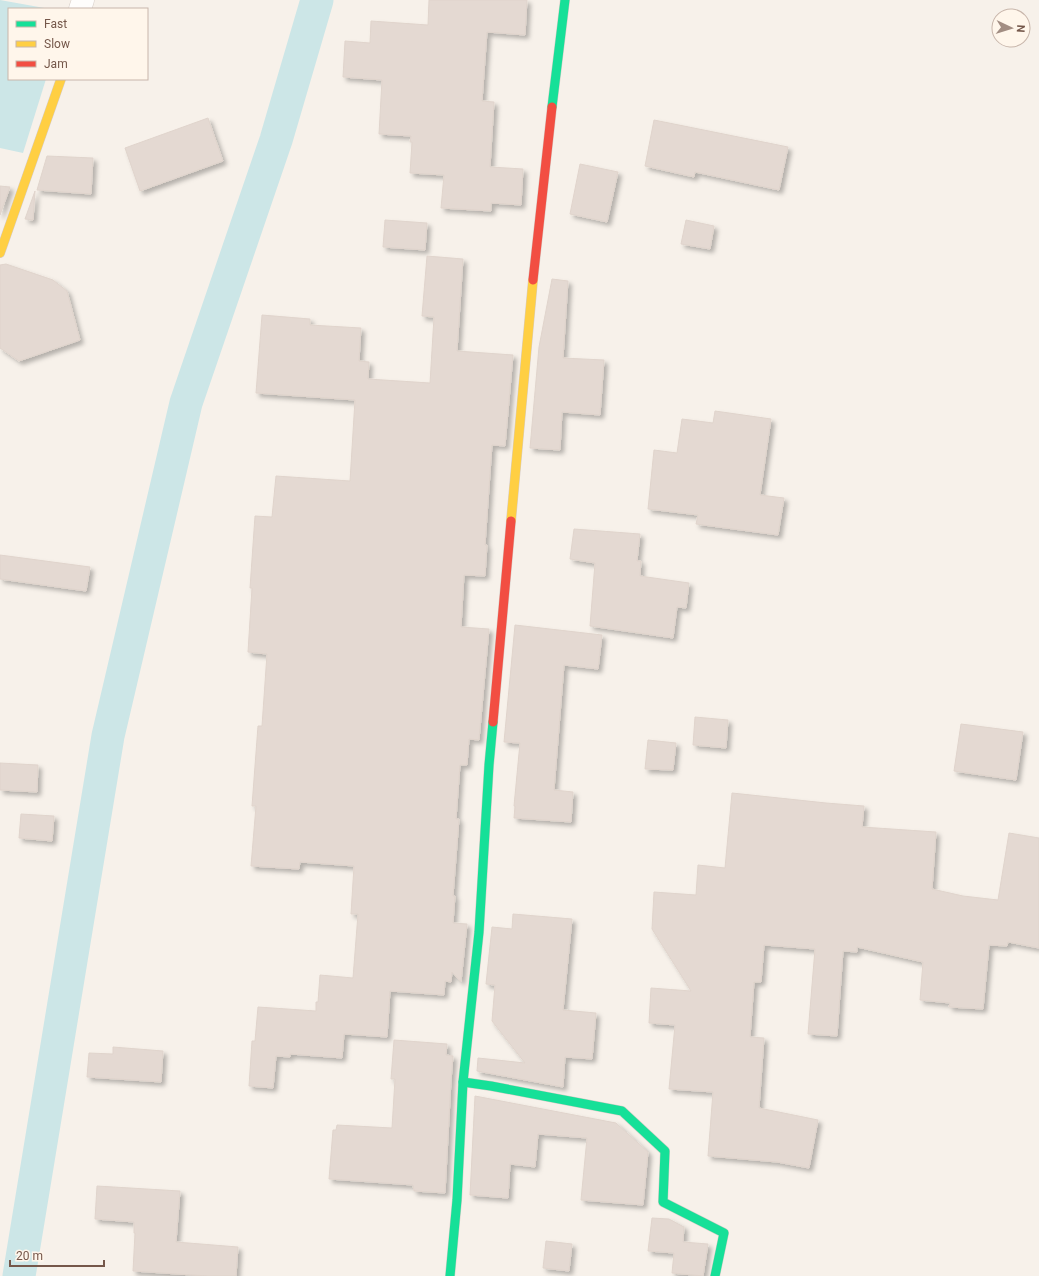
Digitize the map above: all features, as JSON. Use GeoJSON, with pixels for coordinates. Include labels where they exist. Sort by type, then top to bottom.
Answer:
{"type":"FeatureCollection","features":[{"type":"Feature","properties":{"kind":"street"},"geometry":{"type":"LineString","coordinates":[[450,1276],[457,1200],[462,1082],[479,932],[489,765],[531,299],[555,76],[565,0]]}},
{"type":"Feature","properties":{"kind":"street"},"geometry":{"type":"LineString","coordinates":[[0,253],[61,80]]}},
{"type":"Feature","properties":{"kind":"street"},"geometry":{"type":"LineString","coordinates":[[462,1082],[491,1086],[622,1111],[665,1151],[663,1202],[724,1233],[715,1276]]}},
{"type":"Feature","properties":{"kind":"water"},"geometry":{"type":"Polygon","coordinates":[[[0,0],[44,8],[8,8],[8,80],[46,80],[23,153],[0,148],[0,0]]]}},
{"type":"Feature","properties":{"kind":"building"},"geometry":{"type":"Polygon","coordinates":[[[429,0],[527,0],[525,35],[487,32],[482,101],[494,102],[490,167],[523,169],[521,205],[491,203],[491,211],[441,208],[444,175],[410,173],[411,136],[379,134],[382,80],[343,77],[345,41],[370,43],[371,21],[428,25],[429,0]]]}},
{"type":"Feature","properties":{"kind":"building"},"geometry":{"type":"Polygon","coordinates":[[[208,118],[223,161],[140,191],[125,148],[208,118]]]}},
{"type":"Feature","properties":{"kind":"building"},"geometry":{"type":"Polygon","coordinates":[[[654,120],[788,147],[779,190],[695,172],[694,177],[645,166],[654,120]]]}},
{"type":"Feature","properties":{"kind":"building"},"geometry":{"type":"Polygon","coordinates":[[[47,156],[93,158],[91,194],[37,190],[47,156]]]}},
{"type":"Feature","properties":{"kind":"building"},"geometry":{"type":"Polygon","coordinates":[[[580,164],[618,172],[607,222],[570,214],[580,164]]]}},
{"type":"Feature","properties":{"kind":"building"},"geometry":{"type":"Polygon","coordinates":[[[0,186],[10,187],[0,215],[0,186]]]}},
{"type":"Feature","properties":{"kind":"building"},"geometry":{"type":"Polygon","coordinates":[[[35,191],[33,220],[25,219],[35,191]]]}},
{"type":"Feature","properties":{"kind":"building"},"geometry":{"type":"Polygon","coordinates":[[[385,220],[427,223],[425,250],[383,247],[385,220]]]}},
{"type":"Feature","properties":{"kind":"building"},"geometry":{"type":"Polygon","coordinates":[[[686,220],[714,226],[710,249],[681,244],[686,220]]]}},
{"type":"Feature","properties":{"kind":"building"},"geometry":{"type":"Polygon","coordinates":[[[427,256],[463,259],[457,351],[513,355],[505,446],[492,445],[485,545],[487,545],[485,576],[464,575],[461,627],[489,629],[479,740],[469,739],[467,765],[460,765],[456,819],[459,819],[453,896],[455,896],[453,923],[467,924],[461,982],[452,972],[451,982],[445,981],[444,995],[390,991],[387,1037],[344,1034],[342,1058],[290,1054],[290,1057],[276,1056],[273,1088],[249,1086],[252,1041],[255,1041],[258,1007],[316,1011],[320,975],[353,978],[358,914],[351,914],[354,866],[300,862],[299,869],[251,866],[256,806],[252,806],[258,726],[262,726],[267,654],[248,652],[252,588],[250,588],[255,516],[272,517],[276,476],[350,481],[355,400],[256,393],[262,315],[310,319],[310,325],[361,328],[359,361],[369,362],[368,379],[430,383],[434,317],[422,316],[427,256]]]}},
{"type":"Feature","properties":{"kind":"building"},"geometry":{"type":"Polygon","coordinates":[[[6,264],[53,280],[67,291],[80,340],[19,361],[0,348],[0,265],[6,264]]]}},
{"type":"Feature","properties":{"kind":"building"},"geometry":{"type":"Polygon","coordinates":[[[552,279],[568,281],[563,358],[604,360],[600,415],[562,412],[560,450],[530,448],[539,347],[552,279]]]}},
{"type":"Feature","properties":{"kind":"building"},"geometry":{"type":"Polygon","coordinates":[[[715,411],[771,419],[760,495],[784,498],[778,535],[696,524],[698,515],[648,509],[654,450],[677,453],[682,419],[713,423],[715,411]]]}},
{"type":"Feature","properties":{"kind":"building"},"geometry":{"type":"Polygon","coordinates":[[[574,529],[640,534],[637,561],[641,561],[640,576],[689,583],[686,608],[677,607],[673,638],[590,626],[595,563],[570,559],[574,529]]]}},
{"type":"Feature","properties":{"kind":"building"},"geometry":{"type":"Polygon","coordinates":[[[0,555],[90,567],[86,591],[0,579],[0,555]]]}},
{"type":"Feature","properties":{"kind":"building"},"geometry":{"type":"Polygon","coordinates":[[[515,625],[602,635],[598,669],[564,665],[554,790],[573,792],[571,822],[514,818],[520,743],[504,742],[515,625]]]}},
{"type":"Feature","properties":{"kind":"building"},"geometry":{"type":"Polygon","coordinates":[[[695,717],[728,720],[726,748],[693,745],[695,717]]]}},
{"type":"Feature","properties":{"kind":"building"},"geometry":{"type":"Polygon","coordinates":[[[961,724],[1023,732],[1016,780],[954,771],[961,724]]]}},
{"type":"Feature","properties":{"kind":"building"},"geometry":{"type":"Polygon","coordinates":[[[648,740],[676,743],[673,770],[645,769],[648,740]]]}},
{"type":"Feature","properties":{"kind":"building"},"geometry":{"type":"Polygon","coordinates":[[[0,763],[38,765],[37,792],[0,790],[0,763]]]}},
{"type":"Feature","properties":{"kind":"building"},"geometry":{"type":"Polygon","coordinates":[[[732,793],[864,806],[862,827],[936,832],[932,889],[963,896],[998,900],[1009,833],[1039,838],[1039,948],[1008,942],[1007,946],[989,945],[983,1009],[949,1007],[950,1003],[920,1000],[923,962],[857,947],[857,952],[843,951],[837,1036],[808,1034],[815,949],[764,945],[761,982],[754,982],[750,1037],[764,1038],[759,1108],[818,1120],[809,1168],[777,1162],[708,1156],[713,1092],[669,1089],[675,1025],[649,1023],[651,988],[691,991],[652,929],[654,892],[696,895],[698,865],[725,868],[732,793]]]}},
{"type":"Feature","properties":{"kind":"building"},"geometry":{"type":"Polygon","coordinates":[[[21,814],[54,816],[52,841],[19,838],[21,814]]]}},
{"type":"Feature","properties":{"kind":"building"},"geometry":{"type":"Polygon","coordinates":[[[513,914],[572,919],[563,1010],[596,1013],[592,1059],[565,1057],[563,1087],[477,1071],[478,1058],[525,1063],[492,1021],[495,985],[486,984],[492,927],[512,929],[513,914]]]}},
{"type":"Feature","properties":{"kind":"building"},"geometry":{"type":"Polygon","coordinates":[[[394,1040],[447,1044],[446,1055],[453,1056],[445,1193],[414,1191],[413,1185],[329,1179],[333,1130],[336,1130],[337,1125],[392,1128],[395,1079],[391,1079],[394,1040]]]}},
{"type":"Feature","properties":{"kind":"building"},"geometry":{"type":"Polygon","coordinates":[[[113,1047],[163,1051],[161,1082],[87,1077],[89,1053],[113,1054],[113,1047]]]}},
{"type":"Feature","properties":{"kind":"building"},"geometry":{"type":"Polygon","coordinates":[[[475,1096],[616,1123],[648,1152],[643,1205],[581,1200],[587,1138],[538,1134],[535,1167],[510,1164],[508,1198],[470,1195],[475,1096]]]}},
{"type":"Feature","properties":{"kind":"building"},"geometry":{"type":"Polygon","coordinates":[[[97,1186],[180,1191],[176,1242],[238,1247],[236,1276],[207,1276],[133,1271],[135,1233],[134,1222],[95,1219],[97,1186]]]}},
{"type":"Feature","properties":{"kind":"building"},"geometry":{"type":"Polygon","coordinates":[[[652,1218],[669,1219],[684,1227],[683,1242],[708,1244],[703,1276],[672,1273],[674,1253],[648,1251],[652,1218]]]}},
{"type":"Feature","properties":{"kind":"building"},"geometry":{"type":"Polygon","coordinates":[[[546,1241],[572,1244],[569,1271],[543,1268],[546,1241]]]}},
{"type":"Feature","properties":{"kind":"waterway"},"geometry":{"type":"LineString","coordinates":[[19,1276],[108,736],[186,403],[276,140],[317,0]]}},
{"type":"Feature","properties":{"kind":"traffic: fast"},"geometry":{"type":"LineString","coordinates":[[552,107],[565,0]]}},
{"type":"Feature","properties":{"kind":"traffic: fast"},"geometry":{"type":"LineString","coordinates":[[450,1276],[457,1200],[463,1082],[479,932],[493,722]]}},
{"type":"Feature","properties":{"kind":"traffic: fast"},"geometry":{"type":"LineString","coordinates":[[463,1082],[622,1111],[665,1151],[663,1202],[724,1233],[715,1276]]}},
{"type":"Feature","properties":{"kind":"traffic: slow"},"geometry":{"type":"LineString","coordinates":[[0,253],[61,80]]}},
{"type":"Feature","properties":{"kind":"traffic: slow"},"geometry":{"type":"LineString","coordinates":[[511,521],[533,280]]}},
{"type":"Feature","properties":{"kind":"traffic: jam"},"geometry":{"type":"LineString","coordinates":[[533,280],[552,107]]}},
{"type":"Feature","properties":{"kind":"traffic: jam"},"geometry":{"type":"LineString","coordinates":[[493,722],[511,521]]}}]}
